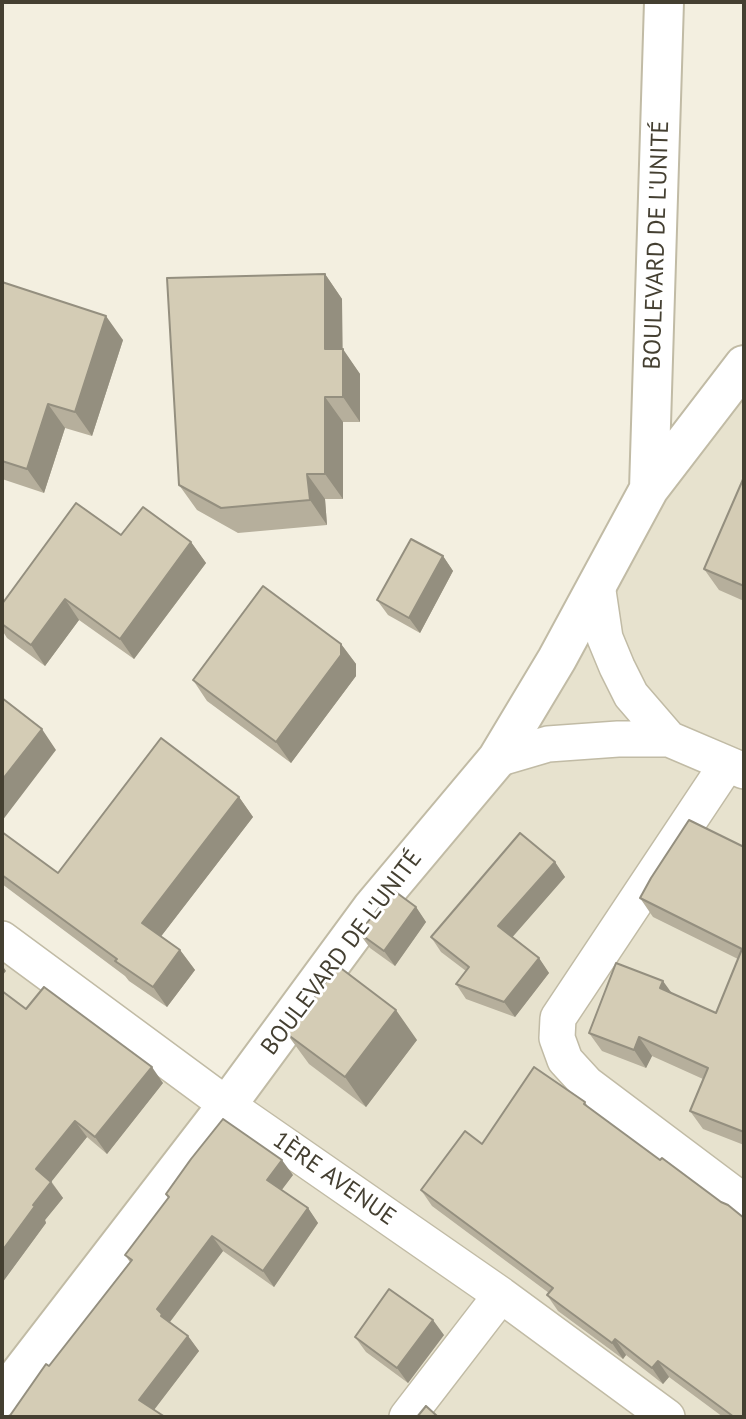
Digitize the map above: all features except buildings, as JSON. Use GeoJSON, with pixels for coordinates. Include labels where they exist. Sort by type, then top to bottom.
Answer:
{"type":"FeatureCollection","features":[{"type":"Feature","properties":{"kind":"street","name":"BOULEVARD DE L'UNITÉ"},"geometry":{"type":"LineString","coordinates":[[649,489],[664,2]]}},
{"type":"Feature","properties":{"kind":"street","name":"BOULEVARD DE L'UNITÉ"},"geometry":{"type":"LineString","coordinates":[[2,1397],[227,1105],[372,908],[497,759],[557,659],[649,489],[744,365]]}},
{"type":"Feature","properties":{"kind":"street"},"geometry":{"type":"LineString","coordinates":[[597,584],[605,638],[617,667],[631,695],[669,739]]}},
{"type":"Feature","properties":{"kind":"street"},"geometry":{"type":"LineString","coordinates":[[497,759],[548,744],[618,739],[669,739],[736,767],[558,1018],[557,1038],[565,1060],[587,1084],[744,1202]]}},
{"type":"Feature","properties":{"kind":"street","name":"1ÈRE AVENUE"},"geometry":{"type":"LineString","coordinates":[[2,939],[227,1105],[501,1295],[667,1417]]}},
{"type":"Feature","properties":{"kind":"street"},"geometry":{"type":"LineString","coordinates":[[407,1417],[501,1295]]}},
{"type":"Feature","properties":{"kind":"shaded area"},"geometry":{"type":"Polygon","coordinates":[[[744,365],[744,1417],[2,1417],[2,939],[227,1105],[372,908],[744,365]]]}}]}
